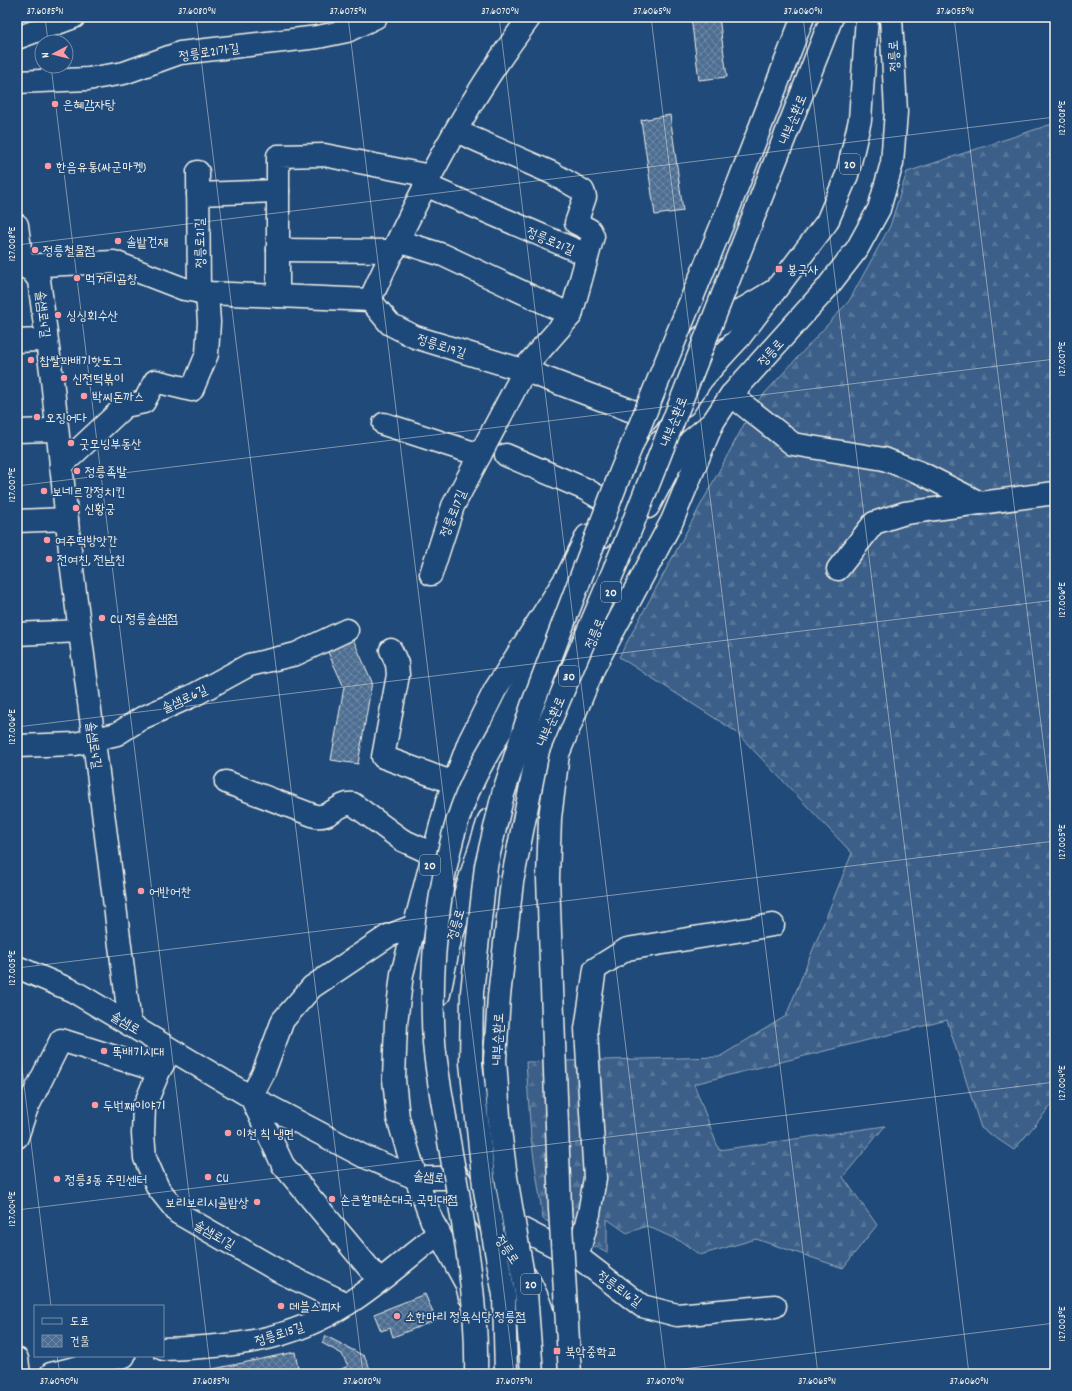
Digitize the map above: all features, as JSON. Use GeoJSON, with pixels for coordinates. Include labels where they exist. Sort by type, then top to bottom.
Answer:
{"type":"FeatureCollection","features":[{"type":"Feature","properties":{"kind":"main road"},"geometry":{"type":"LineString","coordinates":[[17,38],[74,17]]}},
{"type":"Feature","properties":{"kind":"main road","name":"정릉로21가길"},"geometry":{"type":"LineString","coordinates":[[17,82],[88,79],[117,74],[180,54],[318,37],[346,31],[376,17]]}},
{"type":"Feature","properties":{"kind":"main road"},"geometry":{"type":"LineString","coordinates":[[17,225],[19,265],[114,262],[184,288],[203,293],[370,300],[428,180],[456,131],[511,43],[530,17]]}},
{"type":"Feature","properties":{"kind":"main road","name":"내부순환로"},"geometry":{"type":"LineString","coordinates":[[506,1374],[504,1295],[484,1185],[470,1063],[472,992],[486,866],[503,794],[538,691],[620,474],[728,210],[803,17]]}},
{"type":"Feature","properties":{"kind":"main road","name":"내부순환로"},"geometry":{"type":"LineString","coordinates":[[532,1374],[526,1293],[506,1177],[500,1130],[495,1060],[499,996],[512,882],[538,750],[624,546],[832,17]]}},
{"type":"Feature","properties":{"kind":"main road","name":"정릉로"},"geometry":{"type":"LineString","coordinates":[[665,394],[724,354],[827,222],[848,175],[860,120],[867,17]]}},
{"type":"Feature","properties":{"kind":"main road","name":"정릉로"},"geometry":{"type":"LineString","coordinates":[[553,1374],[549,1334],[540,1304],[530,1283],[458,1178],[443,1141],[436,1115],[430,1040],[449,944],[476,857],[495,803],[551,709],[578,668],[654,493],[670,465],[688,443],[712,422],[731,396],[826,289],[857,249],[879,209],[892,164],[896,112],[891,17]]}},
{"type":"Feature","properties":{"kind":"main road","name":"정릉로21길"},"geometry":{"type":"LineString","coordinates":[[278,296],[278,156],[324,155],[428,180],[588,255],[593,236],[592,233],[576,223],[585,197],[583,191],[552,173],[456,131]]}},
{"type":"Feature","properties":{"kind":"main road","name":"정릉로21길"},"geometry":{"type":"LineString","coordinates":[[61,466],[125,406],[144,402],[155,381],[192,390],[207,354],[209,322],[203,293],[198,172]]}},
{"type":"Feature","properties":{"kind":"main road"},"geometry":{"type":"LineString","coordinates":[[198,194],[278,191]]}},
{"type":"Feature","properties":{"kind":"main road"},"geometry":{"type":"LineString","coordinates":[[278,250],[396,246],[443,255],[571,316]]}},
{"type":"Feature","properties":{"kind":"main road"},"geometry":{"type":"LineString","coordinates":[[527,371],[534,356],[571,316],[588,255]]}},
{"type":"Feature","properties":{"kind":"main road","name":"솔샘로4길"},"geometry":{"type":"LineString","coordinates":[[19,265],[32,271],[39,280],[66,519],[130,1024]]}},
{"type":"Feature","properties":{"kind":"main road","name":"정릉로"},"geometry":{"type":"LineString","coordinates":[[485,1374],[484,1352],[467,1285],[432,1221],[416,1178],[398,1118],[394,1079],[396,1023],[402,974],[433,854],[445,780],[469,742],[495,690],[568,575],[583,545],[602,499],[648,417],[665,394],[687,354],[701,338],[775,290]]}},
{"type":"Feature","properties":{"kind":"main road","name":"정릉로19길"},"geometry":{"type":"LineString","coordinates":[[370,300],[390,324],[415,337],[527,371],[648,417]]}},
{"type":"Feature","properties":{"kind":"main road"},"geometry":{"type":"LineString","coordinates":[[17,341],[40,340]]}},
{"type":"Feature","properties":{"kind":"main road"},"geometry":{"type":"LineString","coordinates":[[476,1374],[477,1339],[473,1287],[439,1082],[434,1043],[433,995],[439,914],[450,849],[473,780],[501,730],[563,606],[643,466],[702,379],[724,354]]}},
{"type":"Feature","properties":{"kind":"main road","name":"정릉로17길"},"geometry":{"type":"LineString","coordinates":[[431,574],[453,506],[527,371]]}},
{"type":"Feature","properties":{"kind":"main road"},"geometry":{"type":"LineString","coordinates":[[731,396],[793,444],[884,459],[921,473],[980,503]]}},
{"type":"Feature","properties":{"kind":"main road"},"geometry":{"type":"LineString","coordinates":[[570,1374],[560,1208],[548,878],[550,818],[558,754],[594,667],[672,521],[712,422]]}},
{"type":"Feature","properties":{"kind":"main road"},"geometry":{"type":"LineString","coordinates":[[384,424],[480,455]]}},
{"type":"Feature","properties":{"kind":"main road"},"geometry":{"type":"LineString","coordinates":[[17,431],[50,430]]}},
{"type":"Feature","properties":{"kind":"main road"},"geometry":{"type":"LineString","coordinates":[[506,454],[585,489],[602,499]]}},
{"type":"Feature","properties":{"kind":"main road"},"geometry":{"type":"LineString","coordinates":[[838,569],[874,523],[905,513],[1055,493]]}},
{"type":"Feature","properties":{"kind":"main road"},"geometry":{"type":"LineString","coordinates":[[17,521],[66,519]]}},
{"type":"Feature","properties":{"kind":"main road","name":"솔샘로6길"},"geometry":{"type":"LineString","coordinates":[[17,746],[75,744],[117,734],[142,718],[194,695],[249,666],[296,654],[347,630]]}},
{"type":"Feature","properties":{"kind":"main road"},"geometry":{"type":"LineString","coordinates":[[17,634],[80,631]]}},
{"type":"Feature","properties":{"kind":"main road"},"geometry":{"type":"LineString","coordinates":[[391,650],[397,664],[398,675],[383,757],[445,780]]}},
{"type":"Feature","properties":{"kind":"main road"},"geometry":{"type":"LineString","coordinates":[[226,782],[315,816],[328,816],[345,804],[353,804],[398,838],[433,854]]}},
{"type":"Feature","properties":{"kind":"main road"},"geometry":{"type":"LineString","coordinates":[[577,1258],[589,1214],[595,1178],[586,1029],[595,969],[628,949],[773,925]]}},
{"type":"Feature","properties":{"kind":"main road"},"geometry":{"type":"LineString","coordinates":[[380,1280],[283,1165],[251,1096],[263,1074],[283,1020],[312,987],[388,936],[414,926]]}},
{"type":"Feature","properties":{"kind":"main road","name":"솔샘로"},"geometry":{"type":"LineString","coordinates":[[17,967],[73,991],[251,1096],[363,1156],[416,1178],[458,1178]]}},
{"type":"Feature","properties":{"kind":"main road"},"geometry":{"type":"LineString","coordinates":[[17,1137],[26,1110],[60,1040],[159,1071]]}},
{"type":"Feature","properties":{"kind":"main road","name":"솔샘로1길"},"geometry":{"type":"LineString","coordinates":[[172,1050],[159,1071],[144,1107],[143,1134],[145,1158],[158,1188],[178,1213],[277,1270],[347,1304]]}},
{"type":"Feature","properties":{"kind":"main road","name":"정릉로16길"},"geometry":{"type":"LineString","coordinates":[[479,1207],[577,1258],[642,1306],[677,1315],[775,1306]]}},
{"type":"Feature","properties":{"kind":"main road","name":"정릉로15길"},"geometry":{"type":"LineString","coordinates":[[164,1349],[201,1348],[244,1344],[295,1331],[347,1304],[439,1233]]}},
{"type":"Feature","properties":{"kind":"main road"},"geometry":{"type":"LineString","coordinates":[[51,1374],[120,1357]]}},
{"type":"Feature","properties":{"kind":"main road"},"geometry":{"type":"LineString","coordinates":[[17,1359],[19,1374]]}},
{"type":"Feature","properties":{"kind":"green space"},"geometry":{"type":"Polygon","coordinates":[[[1055,123],[1055,1101],[1014,1150],[981,1128],[947,1020],[694,1084],[719,1150],[885,1126],[843,1177],[877,1225],[843,1268],[756,1239],[700,1255],[682,1242],[647,1226],[627,1233],[607,1219],[607,1253],[543,1219],[531,1138],[526,1062],[719,1057],[786,1016],[852,853],[735,731],[619,657],[755,404],[849,301],[890,226],[907,172],[1055,123]]]}},
{"type":"Feature","properties":{"kind":"building"},"geometry":{"type":"Polygon","coordinates":[[[691,17],[719,17],[727,77],[699,80],[691,17]]]}},
{"type":"Feature","properties":{"kind":"building"},"geometry":{"type":"Polygon","coordinates":[[[670,115],[683,211],[655,215],[641,120],[670,115]]]}},
{"type":"Feature","properties":{"kind":"building"},"geometry":{"type":"Polygon","coordinates":[[[353,639],[372,682],[358,764],[331,760],[344,687],[327,650],[353,639]]]}},
{"type":"Feature","properties":{"kind":"building"},"geometry":{"type":"Polygon","coordinates":[[[425,1294],[436,1320],[393,1337],[390,1328],[381,1331],[374,1314],[425,1294]]]}},
{"type":"Feature","properties":{"kind":"building"},"geometry":{"type":"Polygon","coordinates":[[[326,1336],[364,1356],[372,1373],[331,1374],[348,1366],[342,1354],[322,1343],[326,1336]]]}},
{"type":"Feature","properties":{"kind":"building"},"geometry":{"type":"Polygon","coordinates":[[[295,1352],[299,1374],[199,1374],[199,1372],[295,1352]]]}},
{"type":"Feature","properties":{"kind":"place","name":"은혜감자탕"},"geometry":{"type":"Point","coordinates":[55,104]}},
{"type":"Feature","properties":{"kind":"place","name":"한음유통(싸군마켓)"},"geometry":{"type":"Point","coordinates":[48,166]}},
{"type":"Feature","properties":{"kind":"place","name":"솔밭건재"},"geometry":{"type":"Point","coordinates":[118,241]}},
{"type":"Feature","properties":{"kind":"place","name":"정릉철물점"},"geometry":{"type":"Point","coordinates":[35,250]}},
{"type":"Feature","properties":{"kind":"place","name":"봉국사"},"geometry":{"type":"Point","coordinates":[779,269]}},
{"type":"Feature","properties":{"kind":"place","name":"먹거리곱창"},"geometry":{"type":"Point","coordinates":[77,278]}},
{"type":"Feature","properties":{"kind":"place","name":"싱싱회수산"},"geometry":{"type":"Point","coordinates":[58,315]}},
{"type":"Feature","properties":{"kind":"place","name":"찹쌀꽈배기핫도그"},"geometry":{"type":"Point","coordinates":[31,360]}},
{"type":"Feature","properties":{"kind":"place","name":"신전떡볶이"},"geometry":{"type":"Point","coordinates":[64,378]}},
{"type":"Feature","properties":{"kind":"place","name":"박씨돈까스"},"geometry":{"type":"Point","coordinates":[84,396]}},
{"type":"Feature","properties":{"kind":"place","name":"오징어다"},"geometry":{"type":"Point","coordinates":[37,417]}},
{"type":"Feature","properties":{"kind":"place","name":"굿모닝부동산"},"geometry":{"type":"Point","coordinates":[71,443]}},
{"type":"Feature","properties":{"kind":"place","name":"정릉족발"},"geometry":{"type":"Point","coordinates":[77,471]}},
{"type":"Feature","properties":{"kind":"place","name":"보네르강정치킨"},"geometry":{"type":"Point","coordinates":[44,491]}},
{"type":"Feature","properties":{"kind":"place","name":"신황궁"},"geometry":{"type":"Point","coordinates":[76,508]}},
{"type":"Feature","properties":{"kind":"place","name":"여주떡방앗간"},"geometry":{"type":"Point","coordinates":[47,540]}},
{"type":"Feature","properties":{"kind":"place","name":"전여친, 전남친"},"geometry":{"type":"Point","coordinates":[49,559]}},
{"type":"Feature","properties":{"kind":"place","name":"CU 정릉솔샘점"},"geometry":{"type":"Point","coordinates":[102,618]}},
{"type":"Feature","properties":{"kind":"place","name":"어반어찬"},"geometry":{"type":"Point","coordinates":[141,891]}},
{"type":"Feature","properties":{"kind":"place","name":"뚝배기시대"},"geometry":{"type":"Point","coordinates":[104,1051]}},
{"type":"Feature","properties":{"kind":"place","name":"두번째이야기"},"geometry":{"type":"Point","coordinates":[95,1105]}},
{"type":"Feature","properties":{"kind":"place","name":"이천 칙 냉면"},"geometry":{"type":"Point","coordinates":[228,1133]}},
{"type":"Feature","properties":{"kind":"place","name":"CU"},"geometry":{"type":"Point","coordinates":[208,1177]}},
{"type":"Feature","properties":{"kind":"place","name":"정릉3동 주민센터"},"geometry":{"type":"Point","coordinates":[57,1179]}},
{"type":"Feature","properties":{"kind":"place","name":"손큰할매순대국 국민대점"},"geometry":{"type":"Point","coordinates":[332,1199]}},
{"type":"Feature","properties":{"kind":"place","name":"보리보리시골밥상"},"geometry":{"type":"Point","coordinates":[257,1202]}},
{"type":"Feature","properties":{"kind":"place","name":"데블스피자"},"geometry":{"type":"Point","coordinates":[281,1306]}},
{"type":"Feature","properties":{"kind":"place","name":"소한마리 정육식당 정릉점"},"geometry":{"type":"Point","coordinates":[397,1316]}},
{"type":"Feature","properties":{"kind":"place","name":"북악중학교"},"geometry":{"type":"Point","coordinates":[557,1351]}}]}
